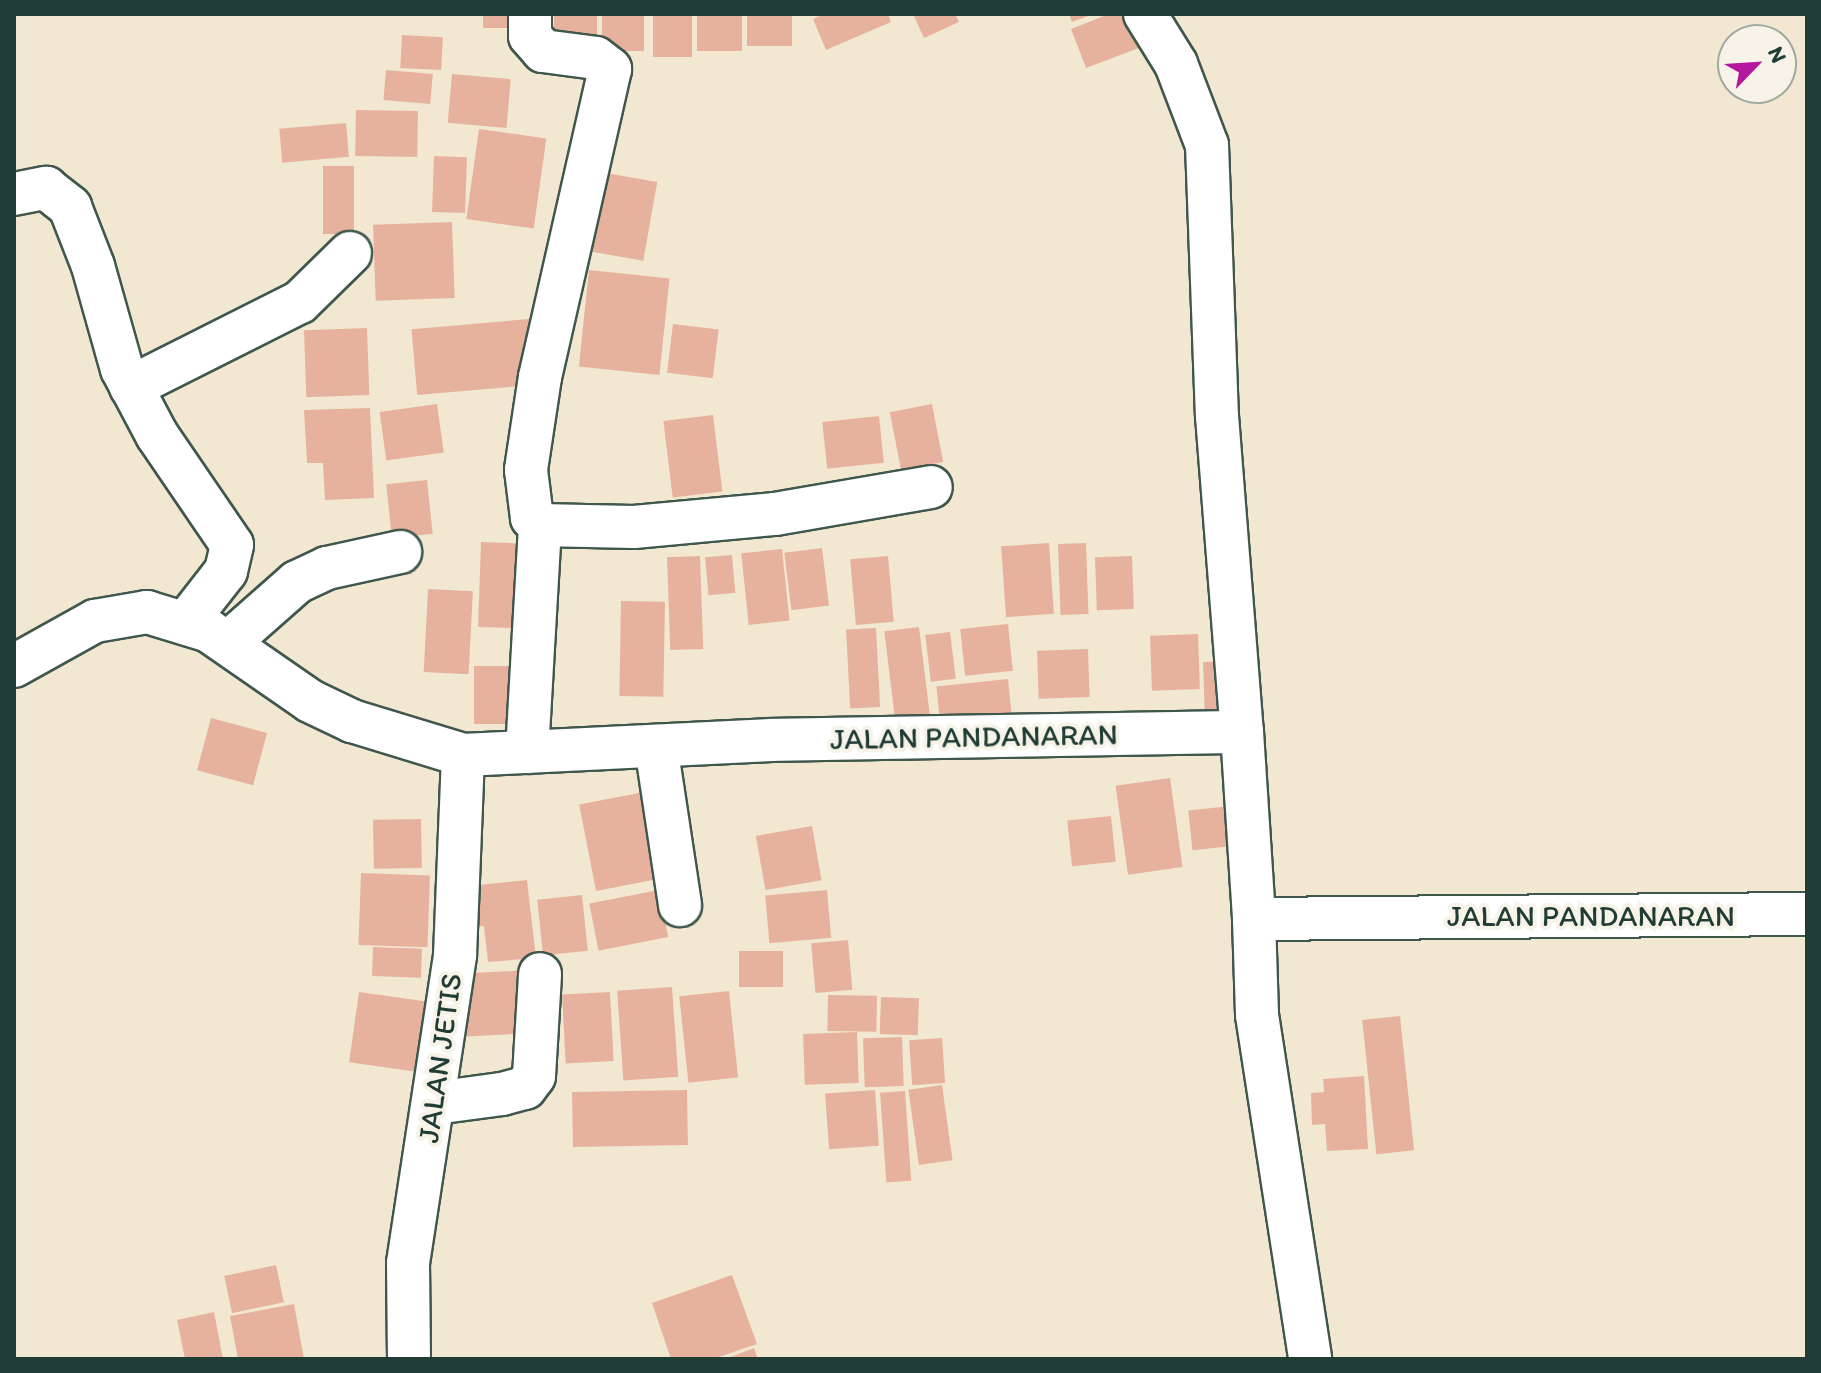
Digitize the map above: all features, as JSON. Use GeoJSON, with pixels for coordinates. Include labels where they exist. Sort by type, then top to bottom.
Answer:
{"type":"FeatureCollection","features":[{"type":"Feature","properties":{"kind":"street"},"geometry":{"type":"LineString","coordinates":[[527,752],[540,525],[529,506],[526,470],[540,377],[610,69],[596,58],[543,51],[530,36],[530,14]]}},
{"type":"Feature","properties":{"kind":"street"},"geometry":{"type":"LineString","coordinates":[[1145,14],[1176,64],[1207,145],[1217,416],[1242,732],[1257,1015],[1310,1359]]}},
{"type":"Feature","properties":{"kind":"street"},"geometry":{"type":"LineString","coordinates":[[14,194],[46,188],[70,207],[131,387],[157,435],[232,545],[226,571],[187,621]]}},
{"type":"Feature","properties":{"kind":"street"},"geometry":{"type":"LineString","coordinates":[[131,387],[300,302],[350,253]]}},
{"type":"Feature","properties":{"kind":"street"},"geometry":{"type":"LineString","coordinates":[[540,525],[634,527],[775,514],[931,487]]}},
{"type":"Feature","properties":{"kind":"street"},"geometry":{"type":"LineString","coordinates":[[229,642],[297,582],[327,568],[400,552]]}},
{"type":"Feature","properties":{"kind":"street","name":"JALAN PANDANARAN"},"geometry":{"type":"LineString","coordinates":[[14,666],[95,621],[147,612],[187,621],[229,642],[324,708],[463,755],[656,746],[1242,732]]}},
{"type":"Feature","properties":{"kind":"street"},"geometry":{"type":"LineString","coordinates":[[656,746],[680,905]]}},
{"type":"Feature","properties":{"kind":"street","name":"JALAN JETIS"},"geometry":{"type":"LineString","coordinates":[[409,1359],[408,1263],[435,1103],[455,955],[463,755]]}},
{"type":"Feature","properties":{"kind":"street","name":"JALAN PANDANARAN"},"geometry":{"type":"LineString","coordinates":[[1254,919],[1807,914]]}},
{"type":"Feature","properties":{"kind":"street"},"geometry":{"type":"LineString","coordinates":[[435,1103],[525,1088],[534,1076],[540,974]]}},
{"type":"Feature","properties":{"kind":"building"},"geometry":{"type":"Polygon","coordinates":[[[483,14],[524,14],[524,28],[483,28],[483,14]]]}},
{"type":"Feature","properties":{"kind":"building"},"geometry":{"type":"Polygon","coordinates":[[[554,14],[597,14],[597,52],[554,52],[554,14]]]}},
{"type":"Feature","properties":{"kind":"building"},"geometry":{"type":"Polygon","coordinates":[[[602,14],[644,14],[644,51],[602,51],[602,14]]]}},
{"type":"Feature","properties":{"kind":"building"},"geometry":{"type":"Polygon","coordinates":[[[653,14],[692,14],[692,57],[653,57],[653,14]]]}},
{"type":"Feature","properties":{"kind":"building"},"geometry":{"type":"Polygon","coordinates":[[[697,14],[742,14],[742,51],[697,51],[697,14]]]}},
{"type":"Feature","properties":{"kind":"building"},"geometry":{"type":"Polygon","coordinates":[[[747,14],[792,14],[792,46],[747,46],[747,14]]]}},
{"type":"Feature","properties":{"kind":"building"},"geometry":{"type":"Polygon","coordinates":[[[824,14],[888,14],[891,22],[826,50],[813,19],[824,14]]]}},
{"type":"Feature","properties":{"kind":"building"},"geometry":{"type":"Polygon","coordinates":[[[913,14],[955,14],[959,22],[924,38],[913,14]]]}},
{"type":"Feature","properties":{"kind":"building"},"geometry":{"type":"Polygon","coordinates":[[[1069,14],[1093,14],[1072,22],[1069,14]]]}},
{"type":"Feature","properties":{"kind":"building"},"geometry":{"type":"Polygon","coordinates":[[[1109,14],[1132,14],[1144,46],[1086,68],[1071,29],[1109,14]]]}},
{"type":"Feature","properties":{"kind":"building"},"geometry":{"type":"Polygon","coordinates":[[[402,35],[443,37],[441,70],[400,68],[402,35]]]}},
{"type":"Feature","properties":{"kind":"building"},"geometry":{"type":"Polygon","coordinates":[[[386,70],[433,74],[430,104],[383,100],[386,70]]]}},
{"type":"Feature","properties":{"kind":"building"},"geometry":{"type":"Polygon","coordinates":[[[452,74],[511,79],[507,128],[448,123],[452,74]]]}},
{"type":"Feature","properties":{"kind":"building"},"geometry":{"type":"Polygon","coordinates":[[[356,110],[418,111],[417,157],[355,156],[356,110]]]}},
{"type":"Feature","properties":{"kind":"building"},"geometry":{"type":"Polygon","coordinates":[[[346,123],[349,157],[282,163],[279,129],[346,123]]]}},
{"type":"Feature","properties":{"kind":"building"},"geometry":{"type":"Polygon","coordinates":[[[479,129],[546,138],[534,229],[466,219],[479,129]]]}},
{"type":"Feature","properties":{"kind":"building"},"geometry":{"type":"Polygon","coordinates":[[[434,156],[467,157],[465,213],[432,212],[434,156]]]}},
{"type":"Feature","properties":{"kind":"building"},"geometry":{"type":"Polygon","coordinates":[[[323,166],[354,166],[354,234],[323,234],[323,166]]]}},
{"type":"Feature","properties":{"kind":"building"},"geometry":{"type":"Polygon","coordinates":[[[606,173],[657,182],[643,261],[592,252],[606,173]]]}},
{"type":"Feature","properties":{"kind":"building"},"geometry":{"type":"Polygon","coordinates":[[[452,222],[455,298],[376,301],[373,225],[452,222]]]}},
{"type":"Feature","properties":{"kind":"building"},"geometry":{"type":"Polygon","coordinates":[[[589,270],[670,278],[659,375],[579,366],[589,270]]]}},
{"type":"Feature","properties":{"kind":"building"},"geometry":{"type":"Polygon","coordinates":[[[529,319],[535,385],[417,395],[411,329],[529,319]]]}},
{"type":"Feature","properties":{"kind":"building"},"geometry":{"type":"Polygon","coordinates":[[[673,324],[719,330],[713,378],[667,373],[673,324]]]}},
{"type":"Feature","properties":{"kind":"building"},"geometry":{"type":"Polygon","coordinates":[[[367,328],[369,395],[306,397],[304,330],[367,328]]]}},
{"type":"Feature","properties":{"kind":"building"},"geometry":{"type":"Polygon","coordinates":[[[437,404],[444,453],[386,461],[380,412],[437,404]]]}},
{"type":"Feature","properties":{"kind":"building"},"geometry":{"type":"Polygon","coordinates":[[[932,404],[943,462],[901,470],[890,412],[932,404]]]}},
{"type":"Feature","properties":{"kind":"building"},"geometry":{"type":"Polygon","coordinates":[[[370,408],[374,498],[325,500],[323,463],[307,463],[304,410],[370,408]]]}},
{"type":"Feature","properties":{"kind":"building"},"geometry":{"type":"Polygon","coordinates":[[[713,415],[722,491],[673,498],[663,421],[713,415]]]}},
{"type":"Feature","properties":{"kind":"building"},"geometry":{"type":"Polygon","coordinates":[[[879,416],[884,463],[827,469],[822,422],[879,416]]]}},
{"type":"Feature","properties":{"kind":"building"},"geometry":{"type":"Polygon","coordinates":[[[427,480],[433,534],[392,538],[386,484],[427,480]]]}},
{"type":"Feature","properties":{"kind":"building"},"geometry":{"type":"Polygon","coordinates":[[[481,542],[535,544],[532,629],[478,627],[481,542]]]}},
{"type":"Feature","properties":{"kind":"building"},"geometry":{"type":"Polygon","coordinates":[[[1049,543],[1054,614],[1006,617],[1001,546],[1049,543]]]}},
{"type":"Feature","properties":{"kind":"building"},"geometry":{"type":"Polygon","coordinates":[[[1086,543],[1088,614],[1060,615],[1058,544],[1086,543]]]}},
{"type":"Feature","properties":{"kind":"building"},"geometry":{"type":"Polygon","coordinates":[[[822,548],[829,606],[791,610],[784,553],[822,548]]]}},
{"type":"Feature","properties":{"kind":"building"},"geometry":{"type":"Polygon","coordinates":[[[782,549],[790,621],[749,625],[741,553],[782,549]]]}},
{"type":"Feature","properties":{"kind":"building"},"geometry":{"type":"Polygon","coordinates":[[[732,555],[735,593],[708,595],[705,557],[732,555]]]}},
{"type":"Feature","properties":{"kind":"building"},"geometry":{"type":"Polygon","coordinates":[[[700,556],[703,649],[670,650],[667,557],[700,556]]]}},
{"type":"Feature","properties":{"kind":"building"},"geometry":{"type":"Polygon","coordinates":[[[888,556],[894,622],[856,625],[850,559],[888,556]]]}},
{"type":"Feature","properties":{"kind":"building"},"geometry":{"type":"Polygon","coordinates":[[[1132,556],[1134,609],[1097,610],[1095,557],[1132,556]]]}},
{"type":"Feature","properties":{"kind":"building"},"geometry":{"type":"Polygon","coordinates":[[[428,589],[473,591],[469,674],[424,672],[428,589]]]}},
{"type":"Feature","properties":{"kind":"building"},"geometry":{"type":"Polygon","coordinates":[[[621,601],[665,602],[663,697],[619,696],[621,601]]]}},
{"type":"Feature","properties":{"kind":"building"},"geometry":{"type":"Polygon","coordinates":[[[1008,624],[1013,671],[965,676],[960,629],[1008,624]]]}},
{"type":"Feature","properties":{"kind":"building"},"geometry":{"type":"Polygon","coordinates":[[[919,627],[930,720],[896,725],[884,631],[919,627]]]}},
{"type":"Feature","properties":{"kind":"building"},"geometry":{"type":"Polygon","coordinates":[[[876,628],[880,707],[850,708],[846,630],[876,628]]]}},
{"type":"Feature","properties":{"kind":"building"},"geometry":{"type":"Polygon","coordinates":[[[950,632],[956,679],[931,682],[925,635],[950,632]]]}},
{"type":"Feature","properties":{"kind":"building"},"geometry":{"type":"Polygon","coordinates":[[[1198,634],[1200,689],[1152,691],[1150,636],[1198,634]]]}},
{"type":"Feature","properties":{"kind":"building"},"geometry":{"type":"Polygon","coordinates":[[[1088,649],[1090,697],[1039,699],[1037,651],[1088,649]]]}},
{"type":"Feature","properties":{"kind":"building"},"geometry":{"type":"Polygon","coordinates":[[[1233,661],[1235,713],[1205,714],[1203,662],[1233,661]]]}},
{"type":"Feature","properties":{"kind":"building"},"geometry":{"type":"Polygon","coordinates":[[[474,666],[516,666],[516,724],[474,724],[474,666]]]}},
{"type":"Feature","properties":{"kind":"building"},"geometry":{"type":"Polygon","coordinates":[[[1008,679],[1013,724],[941,731],[936,687],[1008,679]]]}},
{"type":"Feature","properties":{"kind":"building"},"geometry":{"type":"Polygon","coordinates":[[[211,718],[267,733],[253,785],[197,770],[211,718]]]}},
{"type":"Feature","properties":{"kind":"building"},"geometry":{"type":"Polygon","coordinates":[[[1170,778],[1183,867],[1128,875],[1116,786],[1170,778]]]}},
{"type":"Feature","properties":{"kind":"building"},"geometry":{"type":"Polygon","coordinates":[[[644,792],[661,878],[596,891],[579,805],[644,792]]]}},
{"type":"Feature","properties":{"kind":"building"},"geometry":{"type":"Polygon","coordinates":[[[1240,805],[1244,845],[1192,850],[1188,810],[1240,805]]]}},
{"type":"Feature","properties":{"kind":"building"},"geometry":{"type":"Polygon","coordinates":[[[1111,816],[1116,862],[1072,866],[1067,821],[1111,816]]]}},
{"type":"Feature","properties":{"kind":"building"},"geometry":{"type":"Polygon","coordinates":[[[421,819],[422,868],[374,869],[373,820],[421,819]]]}},
{"type":"Feature","properties":{"kind":"building"},"geometry":{"type":"Polygon","coordinates":[[[812,826],[822,880],[765,890],[756,836],[812,826]]]}},
{"type":"Feature","properties":{"kind":"building"},"geometry":{"type":"Polygon","coordinates":[[[361,873],[430,875],[427,947],[358,945],[361,873]]]}},
{"type":"Feature","properties":{"kind":"building"},"geometry":{"type":"Polygon","coordinates":[[[527,880],[536,958],[488,962],[484,926],[469,927],[466,899],[481,897],[479,885],[527,880]]]}},
{"type":"Feature","properties":{"kind":"building"},"geometry":{"type":"Polygon","coordinates":[[[659,890],[668,937],[598,951],[589,904],[659,890]]]}},
{"type":"Feature","properties":{"kind":"building"},"geometry":{"type":"Polygon","coordinates":[[[827,890],[831,938],[769,943],[765,895],[827,890]]]}},
{"type":"Feature","properties":{"kind":"building"},"geometry":{"type":"Polygon","coordinates":[[[582,895],[588,951],[543,955],[537,900],[582,895]]]}},
{"type":"Feature","properties":{"kind":"building"},"geometry":{"type":"Polygon","coordinates":[[[848,940],[852,990],[815,993],[811,943],[848,940]]]}},
{"type":"Feature","properties":{"kind":"building"},"geometry":{"type":"Polygon","coordinates":[[[373,947],[422,949],[421,978],[372,976],[373,947]]]}},
{"type":"Feature","properties":{"kind":"building"},"geometry":{"type":"Polygon","coordinates":[[[739,951],[783,951],[783,987],[739,987],[739,951]]]}},
{"type":"Feature","properties":{"kind":"building"},"geometry":{"type":"Polygon","coordinates":[[[530,970],[533,1033],[466,1036],[463,974],[530,970]]]}},
{"type":"Feature","properties":{"kind":"building"},"geometry":{"type":"Polygon","coordinates":[[[672,987],[678,1077],[623,1081],[617,991],[672,987]]]}},
{"type":"Feature","properties":{"kind":"building"},"geometry":{"type":"Polygon","coordinates":[[[729,991],[738,1078],[688,1083],[679,996],[729,991]]]}},
{"type":"Feature","properties":{"kind":"building"},"geometry":{"type":"Polygon","coordinates":[[[359,992],[426,1001],[416,1072],[349,1062],[359,992]]]}},
{"type":"Feature","properties":{"kind":"building"},"geometry":{"type":"Polygon","coordinates":[[[610,992],[614,1061],[566,1063],[562,995],[610,992]]]}},
{"type":"Feature","properties":{"kind":"building"},"geometry":{"type":"Polygon","coordinates":[[[828,995],[877,996],[876,1032],[827,1031],[828,995]]]}},
{"type":"Feature","properties":{"kind":"building"},"geometry":{"type":"Polygon","coordinates":[[[881,997],[919,998],[918,1035],[880,1034],[881,997]]]}},
{"type":"Feature","properties":{"kind":"building"},"geometry":{"type":"Polygon","coordinates":[[[1400,1016],[1414,1150],[1376,1154],[1362,1020],[1400,1016]]]}},
{"type":"Feature","properties":{"kind":"building"},"geometry":{"type":"Polygon","coordinates":[[[857,1032],[859,1083],[805,1085],[803,1034],[857,1032]]]}},
{"type":"Feature","properties":{"kind":"building"},"geometry":{"type":"Polygon","coordinates":[[[902,1037],[904,1086],[865,1087],[863,1038],[902,1037]]]}},
{"type":"Feature","properties":{"kind":"building"},"geometry":{"type":"Polygon","coordinates":[[[942,1038],[945,1083],[912,1085],[909,1040],[942,1038]]]}},
{"type":"Feature","properties":{"kind":"building"},"geometry":{"type":"Polygon","coordinates":[[[1364,1076],[1368,1149],[1327,1151],[1325,1124],[1312,1125],[1311,1093],[1324,1092],[1323,1079],[1364,1076]]]}},
{"type":"Feature","properties":{"kind":"building"},"geometry":{"type":"Polygon","coordinates":[[[942,1085],[953,1160],[919,1165],[908,1090],[942,1085]]]}},
{"type":"Feature","properties":{"kind":"building"},"geometry":{"type":"Polygon","coordinates":[[[687,1090],[688,1145],[573,1147],[572,1092],[687,1090]]]}},
{"type":"Feature","properties":{"kind":"building"},"geometry":{"type":"Polygon","coordinates":[[[875,1090],[879,1146],[829,1149],[825,1093],[875,1090]]]}},
{"type":"Feature","properties":{"kind":"building"},"geometry":{"type":"Polygon","coordinates":[[[905,1091],[911,1181],[886,1183],[880,1093],[905,1091]]]}},
{"type":"Feature","properties":{"kind":"building"},"geometry":{"type":"Polygon","coordinates":[[[276,1265],[284,1302],[232,1313],[224,1276],[276,1265]]]}},
{"type":"Feature","properties":{"kind":"building"},"geometry":{"type":"Polygon","coordinates":[[[732,1275],[757,1344],[713,1359],[671,1359],[652,1303],[732,1275]]]}},
{"type":"Feature","properties":{"kind":"building"},"geometry":{"type":"Polygon","coordinates":[[[294,1304],[304,1359],[238,1359],[230,1316],[294,1304]]]}},
{"type":"Feature","properties":{"kind":"building"},"geometry":{"type":"Polygon","coordinates":[[[214,1312],[223,1359],[185,1359],[177,1320],[214,1312]]]}},
{"type":"Feature","properties":{"kind":"building"},"geometry":{"type":"Polygon","coordinates":[[[754,1348],[758,1359],[725,1359],[754,1348]]]}}]}
